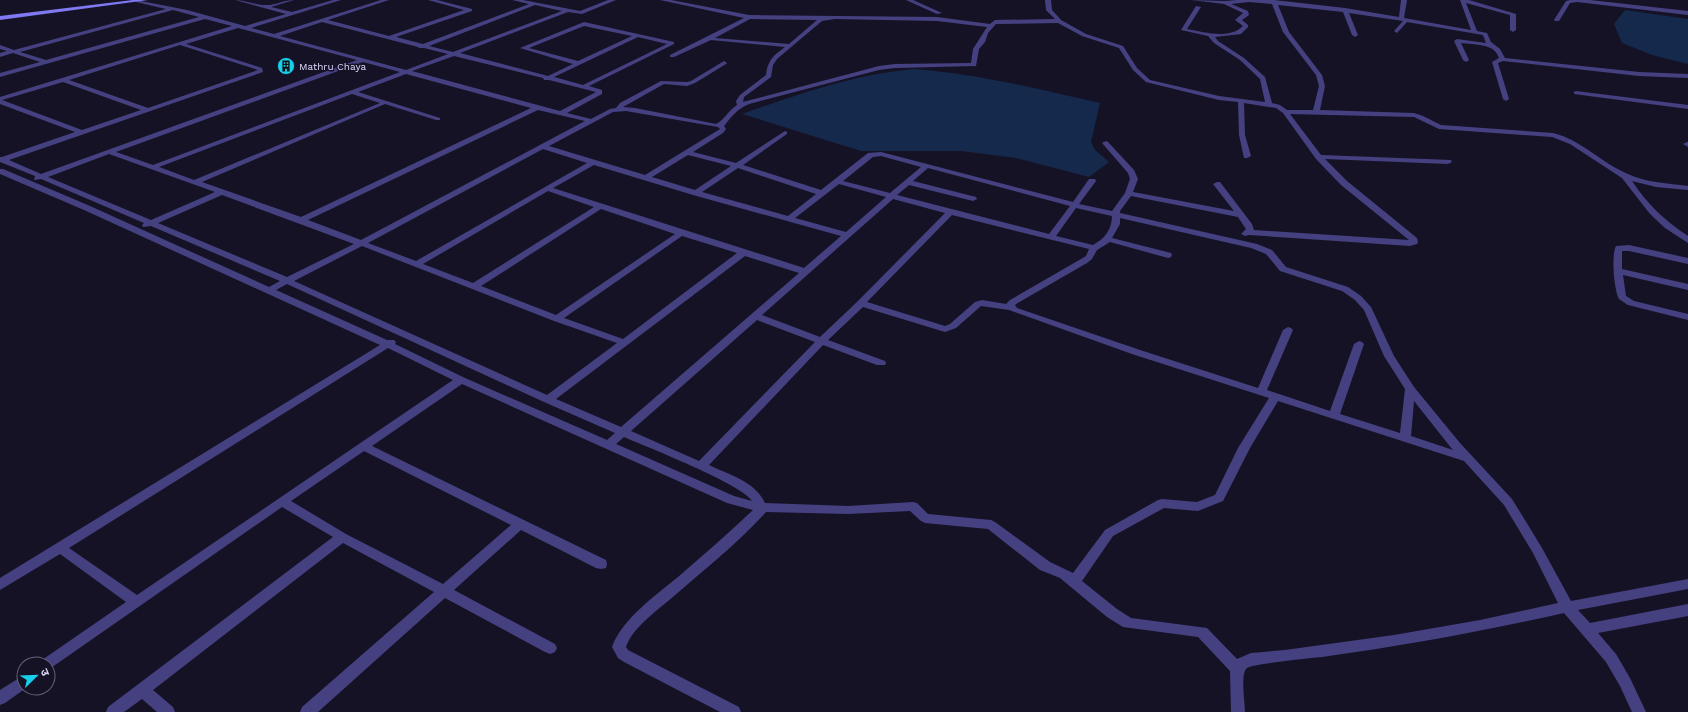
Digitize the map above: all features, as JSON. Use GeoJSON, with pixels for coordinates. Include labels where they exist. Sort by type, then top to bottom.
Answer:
{"type":"FeatureCollection","features":[{"type":"Feature","properties":{"kind":"street"},"geometry":{"type":"LineString","coordinates":[[0,17],[127,0]]}},
{"type":"Feature","properties":{"kind":"street"},"geometry":{"type":"LineString","coordinates":[[0,17],[142,0],[405,72],[592,121]]}},
{"type":"Feature","properties":{"kind":"street"},"geometry":{"type":"LineString","coordinates":[[238,0],[292,14]]}},
{"type":"Feature","properties":{"kind":"street"},"geometry":{"type":"LineString","coordinates":[[266,7],[290,0]]}},
{"type":"Feature","properties":{"kind":"street"},"geometry":{"type":"LineString","coordinates":[[245,28],[338,0]]}},
{"type":"Feature","properties":{"kind":"street"},"geometry":{"type":"LineString","coordinates":[[273,36],[386,0]]}},
{"type":"Feature","properties":{"kind":"street"},"geometry":{"type":"LineString","coordinates":[[388,38],[470,10],[431,0]]}},
{"type":"Feature","properties":{"kind":"street"},"geometry":{"type":"LineString","coordinates":[[515,0],[582,13],[613,0]]}},
{"type":"Feature","properties":{"kind":"street"},"geometry":{"type":"LineString","coordinates":[[595,0],[607,2]]}},
{"type":"Feature","properties":{"kind":"street"},"geometry":{"type":"LineString","coordinates":[[663,0],[749,17],[931,19],[991,26]]}},
{"type":"Feature","properties":{"kind":"street"},"geometry":{"type":"LineString","coordinates":[[909,0],[939,14]]}},
{"type":"Feature","properties":{"kind":"street"},"geometry":{"type":"LineString","coordinates":[[1048,0],[1049,10],[1059,21],[1084,35],[1121,47],[1135,69],[1148,81],[1206,95],[1278,106],[1285,112],[1319,157],[1357,195],[1414,240],[1414,242],[1410,243],[1249,232],[1235,242]]}},
{"type":"Feature","properties":{"kind":"street"},"geometry":{"type":"LineString","coordinates":[[1194,0],[1225,3],[1249,0],[1274,2],[1344,10],[1474,31],[1485,34],[1488,41],[1500,51],[1502,59]]}},
{"type":"Feature","properties":{"kind":"street"},"geometry":{"type":"LineString","coordinates":[[1397,32],[1404,19],[1404,0]]}},
{"type":"Feature","properties":{"kind":"street"},"geometry":{"type":"LineString","coordinates":[[1463,0],[1474,31]]}},
{"type":"Feature","properties":{"kind":"street"},"geometry":{"type":"LineString","coordinates":[[1463,0],[1514,14],[1513,30]]}},
{"type":"Feature","properties":{"kind":"street"},"geometry":{"type":"LineString","coordinates":[[1557,20],[1568,2],[1577,0],[1688,13]]}},
{"type":"Feature","properties":{"kind":"street"},"geometry":{"type":"LineString","coordinates":[[1274,2],[1286,32],[1319,75],[1322,86],[1316,112]]}},
{"type":"Feature","properties":{"kind":"street"},"geometry":{"type":"LineString","coordinates":[[1198,7],[1184,30],[1211,36],[1237,34],[1246,26],[1238,20],[1246,15],[1246,12],[1225,3]]}},
{"type":"Feature","properties":{"kind":"street"},"geometry":{"type":"LineString","coordinates":[[421,47],[534,4]]}},
{"type":"Feature","properties":{"kind":"street"},"geometry":{"type":"LineString","coordinates":[[0,55],[174,9]]}},
{"type":"Feature","properties":{"kind":"street"},"geometry":{"type":"LineString","coordinates":[[1344,10],[1355,35]]}},
{"type":"Feature","properties":{"kind":"street"},"geometry":{"type":"LineString","coordinates":[[154,168],[567,11]]}},
{"type":"Feature","properties":{"kind":"street"},"geometry":{"type":"LineString","coordinates":[[0,75],[205,17]]}},
{"type":"Feature","properties":{"kind":"street"},"geometry":{"type":"LineString","coordinates":[[672,56],[749,17]]}},
{"type":"Feature","properties":{"kind":"street"},"geometry":{"type":"LineString","coordinates":[[740,105],[742,96],[768,78],[771,63],[778,55],[824,18]]}},
{"type":"Feature","properties":{"kind":"street"},"geometry":{"type":"LineString","coordinates":[[321,20],[546,79],[583,87],[598,91],[600,93],[561,113]]}},
{"type":"Feature","properties":{"kind":"street"},"geometry":{"type":"LineString","coordinates":[[269,290],[543,148],[605,113],[618,109],[643,112],[707,126],[720,125],[729,113],[740,105],[888,66],[973,66],[975,64],[976,49],[982,42],[985,33],[997,22],[1059,21]]}},
{"type":"Feature","properties":{"kind":"street"},"geometry":{"type":"LineString","coordinates":[[578,63],[523,48],[583,24],[672,43],[583,87]]}},
{"type":"Feature","properties":{"kind":"street"},"geometry":{"type":"LineString","coordinates":[[0,99],[237,26]]}},
{"type":"Feature","properties":{"kind":"street"},"geometry":{"type":"LineString","coordinates":[[546,79],[636,36]]}},
{"type":"Feature","properties":{"kind":"street"},"geometry":{"type":"LineString","coordinates":[[1211,36],[1216,42],[1242,59],[1263,78],[1269,104]]}},
{"type":"Feature","properties":{"kind":"street"},"geometry":{"type":"LineString","coordinates":[[712,37],[716,39],[791,46]]}},
{"type":"Feature","properties":{"kind":"street"},"geometry":{"type":"LineString","coordinates":[[1466,60],[1457,41],[1495,47]]}},
{"type":"Feature","properties":{"kind":"street"},"geometry":{"type":"LineString","coordinates":[[1,160],[257,73],[261,70],[178,43]]}},
{"type":"Feature","properties":{"kind":"street"},"geometry":{"type":"LineString","coordinates":[[0,48],[47,62]]}},
{"type":"Feature","properties":{"kind":"street"},"geometry":{"type":"LineString","coordinates":[[1506,99],[1495,62],[1502,59],[1639,74],[1688,76]]}},
{"type":"Feature","properties":{"kind":"street"},"geometry":{"type":"LineString","coordinates":[[25,182],[363,60]]}},
{"type":"Feature","properties":{"kind":"street"},"geometry":{"type":"LineString","coordinates":[[618,109],[622,104],[662,82],[690,83],[724,63]]}},
{"type":"Feature","properties":{"kind":"street"},"geometry":{"type":"LineString","coordinates":[[61,80],[148,110]]}},
{"type":"Feature","properties":{"kind":"street"},"geometry":{"type":"LineString","coordinates":[[351,92],[438,119]]}},
{"type":"Feature","properties":{"kind":"street"},"geometry":{"type":"LineString","coordinates":[[1576,93],[1688,107]]}},
{"type":"Feature","properties":{"kind":"street"},"geometry":{"type":"LineString","coordinates":[[1241,101],[1242,135],[1246,156]]}},
{"type":"Feature","properties":{"kind":"street"},"geometry":{"type":"LineString","coordinates":[[0,102],[83,132]]}},
{"type":"Feature","properties":{"kind":"street"},"geometry":{"type":"LineString","coordinates":[[195,182],[381,105],[384,102]]}},
{"type":"Feature","properties":{"kind":"street"},"geometry":{"type":"LineString","coordinates":[[301,220],[538,107]]}},
{"type":"Feature","properties":{"kind":"street"},"geometry":{"type":"LineString","coordinates":[[1285,112],[1414,115],[1421,117],[1439,127],[1512,131],[1558,136],[1625,176],[1639,181],[1688,188]]}},
{"type":"Feature","properties":{"kind":"street"},"geometry":{"type":"LineString","coordinates":[[646,178],[721,132],[723,128],[720,125]]}},
{"type":"Feature","properties":{"kind":"street"},"geometry":{"type":"LineString","coordinates":[[696,193],[786,133]]}},
{"type":"Feature","properties":{"kind":"street"},"geometry":{"type":"LineString","coordinates":[[1010,308],[1010,305],[1013,302],[1089,257],[1094,248],[1108,239],[1116,224],[1115,214],[1118,206],[1129,193],[1134,181],[1134,176],[1106,143]]}},
{"type":"Feature","properties":{"kind":"street"},"geometry":{"type":"LineString","coordinates":[[543,148],[696,193],[848,235]]}},
{"type":"Feature","properties":{"kind":"street"},"geometry":{"type":"LineString","coordinates":[[110,152],[301,220],[557,319],[623,342]]}},
{"type":"Feature","properties":{"kind":"street"},"geometry":{"type":"LineString","coordinates":[[688,153],[737,165],[821,193]]}},
{"type":"Feature","properties":{"kind":"street"},"geometry":{"type":"LineString","coordinates":[[789,218],[836,181],[874,154],[881,154],[1075,205],[1265,250],[1273,255],[1279,266],[1283,269],[1346,289],[1358,298],[1372,316],[1389,356],[1410,389],[1456,446],[1501,492],[1514,510],[1567,607],[1610,658],[1625,682],[1639,712]]}},
{"type":"Feature","properties":{"kind":"street"},"geometry":{"type":"LineString","coordinates":[[1319,157],[1448,162]]}},
{"type":"Feature","properties":{"kind":"street"},"geometry":{"type":"LineString","coordinates":[[1,160],[287,281],[548,400],[701,466],[747,488],[756,496],[761,507]]}},
{"type":"Feature","properties":{"kind":"street"},"geometry":{"type":"LineString","coordinates":[[416,265],[593,162]]}},
{"type":"Feature","properties":{"kind":"street"},"geometry":{"type":"LineString","coordinates":[[608,446],[848,235],[890,196],[926,166]]}},
{"type":"Feature","properties":{"kind":"street"},"geometry":{"type":"LineString","coordinates":[[0,172],[269,290],[388,344],[461,380],[730,500],[761,507],[848,510],[913,506],[925,518],[991,525],[1045,566],[1065,574],[1112,613],[1128,622],[1202,632],[1237,669]]}},
{"type":"Feature","properties":{"kind":"street"},"geometry":{"type":"LineString","coordinates":[[1625,176],[1648,209],[1673,230],[1688,240]]}},
{"type":"Feature","properties":{"kind":"street"},"geometry":{"type":"LineString","coordinates":[[836,181],[950,212],[1094,248]]}},
{"type":"Feature","properties":{"kind":"street"},"geometry":{"type":"LineString","coordinates":[[1051,237],[1092,181]]}},
{"type":"Feature","properties":{"kind":"street"},"geometry":{"type":"LineString","coordinates":[[907,182],[974,199]]}},
{"type":"Feature","properties":{"kind":"street"},"geometry":{"type":"LineString","coordinates":[[1217,184],[1249,226],[1249,232]]}},
{"type":"Feature","properties":{"kind":"street"},"geometry":{"type":"LineString","coordinates":[[548,188],[681,233],[806,272]]}},
{"type":"Feature","properties":{"kind":"street"},"geometry":{"type":"LineString","coordinates":[[134,230],[222,192]]}},
{"type":"Feature","properties":{"kind":"street"},"geometry":{"type":"LineString","coordinates":[[1129,193],[1240,216]]}},
{"type":"Feature","properties":{"kind":"street"},"geometry":{"type":"LineString","coordinates":[[474,287],[601,206]]}},
{"type":"Feature","properties":{"kind":"street"},"geometry":{"type":"LineString","coordinates":[[701,466],[822,340],[861,303],[950,212]]}},
{"type":"Feature","properties":{"kind":"street"},"geometry":{"type":"LineString","coordinates":[[557,319],[681,233]]}},
{"type":"Feature","properties":{"kind":"street"},"geometry":{"type":"LineString","coordinates":[[1108,239],[1168,255]]}},
{"type":"Feature","properties":{"kind":"street"},"geometry":{"type":"LineString","coordinates":[[1688,261],[1623,247],[1619,248],[1618,250],[1618,271],[1622,295],[1625,300],[1642,306],[1688,317]]}},
{"type":"Feature","properties":{"kind":"street"},"geometry":{"type":"LineString","coordinates":[[548,400],[743,253]]}},
{"type":"Feature","properties":{"kind":"street"},"geometry":{"type":"LineString","coordinates":[[1618,271],[1688,287]]}},
{"type":"Feature","properties":{"kind":"street"},"geometry":{"type":"LineString","coordinates":[[861,303],[945,329],[953,326],[982,302],[1010,308],[1136,352],[1470,460]]}},
{"type":"Feature","properties":{"kind":"street"},"geometry":{"type":"LineString","coordinates":[[755,316],[881,363]]}},
{"type":"Feature","properties":{"kind":"street"},"geometry":{"type":"LineString","coordinates":[[1261,392],[1288,330]]}},
{"type":"Feature","properties":{"kind":"street"},"geometry":{"type":"LineString","coordinates":[[0,584],[403,335]]}},
{"type":"Feature","properties":{"kind":"street"},"geometry":{"type":"LineString","coordinates":[[1334,415],[1359,344]]}},
{"type":"Feature","properties":{"kind":"street"},"geometry":{"type":"LineString","coordinates":[[56,658],[282,501],[461,380]]}},
{"type":"Feature","properties":{"kind":"street"},"geometry":{"type":"LineString","coordinates":[[1405,439],[1410,389]]}},
{"type":"Feature","properties":{"kind":"street"},"geometry":{"type":"LineString","coordinates":[[1074,582],[1109,533],[1162,503],[1198,507],[1220,498],[1244,448],[1275,396]]}},
{"type":"Feature","properties":{"kind":"street"},"geometry":{"type":"LineString","coordinates":[[363,446],[519,525],[601,564]]}},
{"type":"Feature","properties":{"kind":"street"},"geometry":{"type":"LineString","coordinates":[[282,501],[342,537],[550,648]]}},
{"type":"Feature","properties":{"kind":"street"},"geometry":{"type":"LineString","coordinates":[[734,712],[629,658],[623,654],[619,647],[622,638],[629,629],[653,606],[738,532],[761,509],[761,507]]}},
{"type":"Feature","properties":{"kind":"street"},"geometry":{"type":"LineString","coordinates":[[308,712],[519,525]]}},
{"type":"Feature","properties":{"kind":"street"},"geometry":{"type":"LineString","coordinates":[[114,712],[342,537]]}},
{"type":"Feature","properties":{"kind":"street"},"geometry":{"type":"LineString","coordinates":[[60,548],[136,602]]}},
{"type":"Feature","properties":{"kind":"street"},"geometry":{"type":"LineString","coordinates":[[1238,712],[1237,669],[1242,663],[1251,659],[1285,656],[1394,641],[1480,626],[1567,607],[1688,584]]}},
{"type":"Feature","properties":{"kind":"street"},"geometry":{"type":"LineString","coordinates":[[1587,629],[1688,610]]}},
{"type":"Feature","properties":{"kind":"street"},"geometry":{"type":"LineString","coordinates":[[0,698],[16,687]]}},
{"type":"Feature","properties":{"kind":"street"},"geometry":{"type":"LineString","coordinates":[[142,690],[168,712]]}},
{"type":"Feature","properties":{"kind":"water"},"geometry":{"type":"Polygon","coordinates":[[[1625,10],[1688,19],[1688,64],[1652,55],[1622,43],[1614,24],[1625,10]]]}},
{"type":"Feature","properties":{"kind":"water"},"geometry":{"type":"Polygon","coordinates":[[[915,69],[985,78],[1100,103],[1091,142],[1095,150],[1109,162],[1089,177],[1016,158],[961,151],[861,151],[742,114],[806,92],[849,80],[871,75],[915,69]]]}},
{"type":"Feature","properties":{"kind":"place","name":"Mathru Chaya"},"geometry":{"type":"Point","coordinates":[286,66]}}]}
